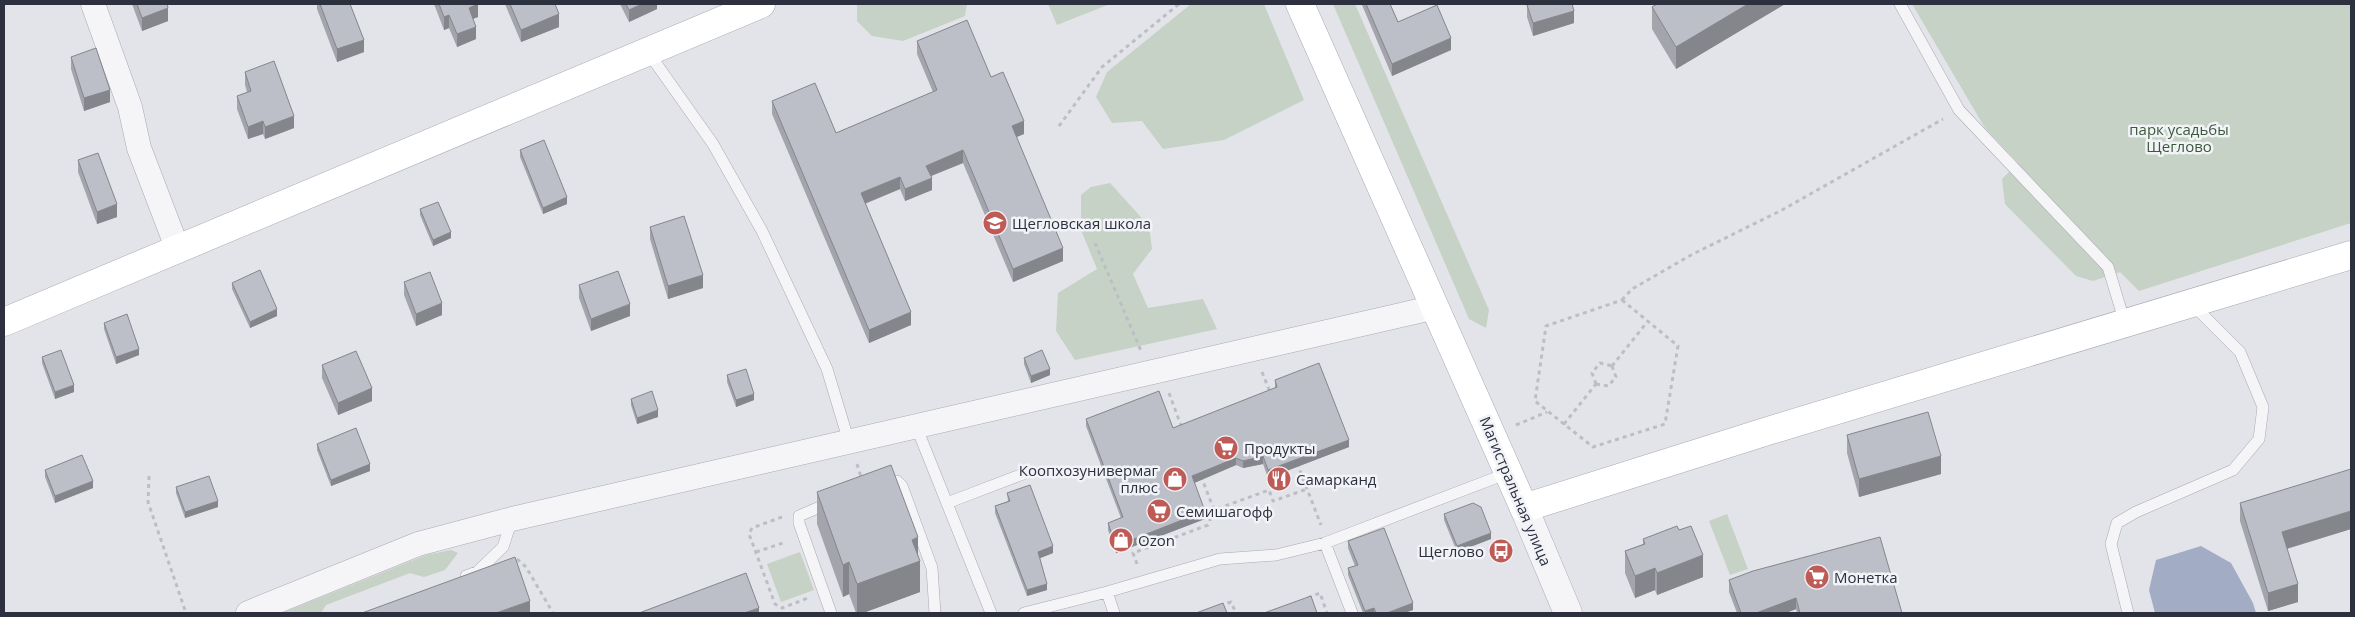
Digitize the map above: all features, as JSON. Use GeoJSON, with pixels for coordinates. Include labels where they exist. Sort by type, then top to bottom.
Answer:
{"type":"FeatureCollection","features":[{"type":"Feature","properties":{"kind":"main road"},"geometry":{"type":"LineString","coordinates":[[4,322],[761,4]]}},
{"type":"Feature","properties":{"kind":"main road","name":"Магистральная улица"},"geometry":{"type":"LineString","coordinates":[[1300,4],[1524,508]]}},
{"type":"Feature","properties":{"kind":"main road"},"geometry":{"type":"LineString","coordinates":[[1524,508],[1761,433],[2351,255]]}},
{"type":"Feature","properties":{"kind":"street"},"geometry":{"type":"LineString","coordinates":[[93,4],[130,107],[139,148],[178,250]]}},
{"type":"Feature","properties":{"kind":"street"},"geometry":{"type":"LineString","coordinates":[[248,613],[418,544],[512,519],[853,452],[916,426],[1436,307]]}},
{"type":"Feature","properties":{"kind":"street","name":"Магистральная улица"},"geometry":{"type":"LineString","coordinates":[[1524,508],[1568,613]]}},
{"type":"Feature","properties":{"kind":"lane"},"geometry":{"type":"LineString","coordinates":[[1900,4],[1959,110],[2108,267],[2125,323]]}},
{"type":"Feature","properties":{"kind":"lane"},"geometry":{"type":"LineString","coordinates":[[647,51],[713,144],[762,231],[827,369],[853,452]]}},
{"type":"Feature","properties":{"kind":"lane"},"geometry":{"type":"LineString","coordinates":[[2128,613],[2111,544],[2117,523],[2136,512],[2233,470],[2259,439],[2263,407],[2240,352],[2191,303]]}},
{"type":"Feature","properties":{"kind":"lane"},"geometry":{"type":"LineString","coordinates":[[916,426],[991,613]]}},
{"type":"Feature","properties":{"kind":"lane"},"geometry":{"type":"LineString","coordinates":[[1024,613],[1107,592],[1220,558],[1276,555],[1325,543],[1509,473]]}},
{"type":"Feature","properties":{"kind":"lane"},"geometry":{"type":"LineString","coordinates":[[947,503],[1023,474]]}},
{"type":"Feature","properties":{"kind":"lane"},"geometry":{"type":"LineString","coordinates":[[866,490],[891,481],[898,481],[902,486],[932,568],[935,613]]}},
{"type":"Feature","properties":{"kind":"lane"},"geometry":{"type":"LineString","coordinates":[[832,613],[799,516],[840,499]]}},
{"type":"Feature","properties":{"kind":"lane"},"geometry":{"type":"LineString","coordinates":[[451,581],[477,572],[503,547],[512,519]]}},
{"type":"Feature","properties":{"kind":"lane"},"geometry":{"type":"LineString","coordinates":[[1325,543],[1352,613]]}},
{"type":"Feature","properties":{"kind":"lane"},"geometry":{"type":"LineString","coordinates":[[1107,592],[1114,613]]}},
{"type":"Feature","properties":{"kind":"path"},"geometry":{"type":"LineString","coordinates":[[1060,126],[1102,67],[1179,4]]}},
{"type":"Feature","properties":{"kind":"path"},"geometry":{"type":"LineString","coordinates":[[1622,300],[1678,346],[1665,424],[1593,447],[1535,401],[1546,326],[1622,300],[1632,289],[1691,255],[1782,210],[1959,110]]}},
{"type":"Feature","properties":{"kind":"path"},"geometry":{"type":"LineString","coordinates":[[1095,243],[1142,354]]}},
{"type":"Feature","properties":{"kind":"path"},"geometry":{"type":"LineString","coordinates":[[1612,366],[1648,321]]}},
{"type":"Feature","properties":{"kind":"path"},"geometry":{"type":"LineString","coordinates":[[1253,349],[1271,396]]}},
{"type":"Feature","properties":{"kind":"path"},"geometry":{"type":"LineString","coordinates":[[1596,384],[1592,373],[1600,364],[1612,366]]}},
{"type":"Feature","properties":{"kind":"path"},"geometry":{"type":"LineString","coordinates":[[1596,384],[1608,386],[1616,377],[1612,366]]}},
{"type":"Feature","properties":{"kind":"path"},"geometry":{"type":"LineString","coordinates":[[1564,424],[1596,384]]}},
{"type":"Feature","properties":{"kind":"path"},"geometry":{"type":"LineString","coordinates":[[1169,393],[1183,429]]}},
{"type":"Feature","properties":{"kind":"path"},"geometry":{"type":"LineString","coordinates":[[1514,427],[1548,412]]}},
{"type":"Feature","properties":{"kind":"path"},"geometry":{"type":"LineString","coordinates":[[853,452],[866,490]]}},
{"type":"Feature","properties":{"kind":"path"},"geometry":{"type":"LineString","coordinates":[[1296,461],[1320,523],[1325,543]]}},
{"type":"Feature","properties":{"kind":"path"},"geometry":{"type":"LineString","coordinates":[[1143,581],[1133,553],[1208,525],[1214,510],[1200,474]]}},
{"type":"Feature","properties":{"kind":"path"},"geometry":{"type":"LineString","coordinates":[[149,476],[148,502],[186,613]]}},
{"type":"Feature","properties":{"kind":"path"},"geometry":{"type":"LineString","coordinates":[[1214,510],[1269,490],[1273,501],[1307,489]]}},
{"type":"Feature","properties":{"kind":"path"},"geometry":{"type":"LineString","coordinates":[[799,516],[790,514],[752,528],[749,534],[775,604],[782,608],[824,592]]}},
{"type":"Feature","properties":{"kind":"path"},"geometry":{"type":"LineString","coordinates":[[756,552],[804,535]]}},
{"type":"Feature","properties":{"kind":"path"},"geometry":{"type":"LineString","coordinates":[[503,547],[526,568],[554,613]]}},
{"type":"Feature","properties":{"kind":"path"},"geometry":{"type":"LineString","coordinates":[[1302,600],[1320,593],[1328,613]]}},
{"type":"Feature","properties":{"kind":"path"},"geometry":{"type":"LineString","coordinates":[[1216,608],[1231,602],[1236,613]]}},
{"type":"Feature","properties":{"kind":"green space"},"geometry":{"type":"Polygon","coordinates":[[[857,4],[967,4],[965,16],[903,41],[872,36],[857,21],[857,4]]]}},
{"type":"Feature","properties":{"kind":"green space"},"geometry":{"type":"Polygon","coordinates":[[[1048,4],[1110,4],[1057,25],[1048,4]]]}},
{"type":"Feature","properties":{"kind":"green space"},"geometry":{"type":"Polygon","coordinates":[[[1191,4],[1264,4],[1304,100],[1224,140],[1163,149],[1142,121],[1112,123],[1096,97],[1107,72],[1191,4]]]}},
{"type":"Feature","properties":{"kind":"green space"},"geometry":{"type":"Polygon","coordinates":[[[1333,4],[1355,4],[1489,310],[1486,328],[1469,319],[1333,4]]]}},
{"type":"Feature","properties":{"kind":"green space","name":"парк усадьбы Щеглово"},"geometry":{"type":"Polygon","coordinates":[[[1912,4],[2351,4],[2351,223],[2139,291],[2120,272],[2093,281],[2076,276],[2005,204],[2002,179],[2018,163],[1985,128],[1912,4]]]}},
{"type":"Feature","properties":{"kind":"green space"},"geometry":{"type":"Polygon","coordinates":[[[1110,183],[1149,226],[1152,249],[1133,274],[1148,308],[1203,299],[1217,329],[1075,360],[1056,331],[1058,293],[1097,269],[1081,230],[1081,195],[1091,187],[1110,183]]]}},
{"type":"Feature","properties":{"kind":"green space"},"geometry":{"type":"Polygon","coordinates":[[[1727,514],[1748,569],[1730,575],[1709,521],[1727,514]]]}},
{"type":"Feature","properties":{"kind":"green space"},"geometry":{"type":"Polygon","coordinates":[[[451,550],[458,553],[445,570],[424,577],[410,573],[326,605],[321,613],[282,613],[426,555],[451,550]]]}},
{"type":"Feature","properties":{"kind":"green space"},"geometry":{"type":"Polygon","coordinates":[[[800,552],[814,590],[781,602],[767,564],[800,552]]]}},
{"type":"Feature","properties":{"kind":"water"},"geometry":{"type":"Polygon","coordinates":[[[2201,546],[2231,563],[2253,603],[2256,613],[2155,613],[2149,590],[2156,560],[2201,546]]]}},
{"type":"Feature","properties":{"kind":"building"},"geometry":{"type":"Polygon","coordinates":[[[137,4],[167,4],[168,8],[142,18],[137,4]]]}},
{"type":"Feature","properties":{"kind":"building"},"geometry":{"type":"Polygon","coordinates":[[[320,4],[350,4],[364,40],[337,49],[320,4]]]}},
{"type":"Feature","properties":{"kind":"building"},"geometry":{"type":"Polygon","coordinates":[[[439,4],[478,4],[469,8],[476,27],[457,34],[449,15],[444,17],[439,4]]]}},
{"type":"Feature","properties":{"kind":"building"},"geometry":{"type":"Polygon","coordinates":[[[510,4],[555,4],[559,14],[521,30],[510,4]]]}},
{"type":"Feature","properties":{"kind":"building"},"geometry":{"type":"Polygon","coordinates":[[[626,4],[642,4],[629,10],[626,4]]]}},
{"type":"Feature","properties":{"kind":"building"},"geometry":{"type":"Polygon","coordinates":[[[1366,4],[1390,4],[1398,22],[1437,5],[1451,38],[1392,64],[1366,4]]]}},
{"type":"Feature","properties":{"kind":"building"},"geometry":{"type":"Polygon","coordinates":[[[1572,4],[1574,11],[1533,23],[1527,5],[1572,4]]]}},
{"type":"Feature","properties":{"kind":"building"},"geometry":{"type":"Polygon","coordinates":[[[1657,4],[1748,4],[1676,47],[1652,7],[1657,4]]]}},
{"type":"Feature","properties":{"kind":"building"},"geometry":{"type":"Polygon","coordinates":[[[967,20],[991,77],[1003,72],[1024,121],[1012,126],[1063,248],[1013,269],[963,150],[926,166],[932,178],[905,189],[900,177],[861,193],[911,312],[869,330],[772,101],[815,83],[836,133],[937,90],[917,41],[967,20]]]}},
{"type":"Feature","properties":{"kind":"building"},"geometry":{"type":"Polygon","coordinates":[[[96,48],[110,90],[84,98],[71,57],[96,48]]]}},
{"type":"Feature","properties":{"kind":"building"},"geometry":{"type":"Polygon","coordinates":[[[274,61],[294,116],[265,127],[263,121],[248,127],[237,96],[251,91],[245,72],[274,61]]]}},
{"type":"Feature","properties":{"kind":"building"},"geometry":{"type":"Polygon","coordinates":[[[544,140],[567,197],[543,208],[520,150],[544,140]]]}},
{"type":"Feature","properties":{"kind":"building"},"geometry":{"type":"Polygon","coordinates":[[[98,153],[117,204],[97,212],[78,160],[98,153]]]}},
{"type":"Feature","properties":{"kind":"building"},"geometry":{"type":"Polygon","coordinates":[[[438,202],[451,232],[433,240],[420,209],[438,202]]]}},
{"type":"Feature","properties":{"kind":"building"},"geometry":{"type":"Polygon","coordinates":[[[684,216],[703,275],[668,286],[650,227],[684,216]]]}},
{"type":"Feature","properties":{"kind":"building"},"geometry":{"type":"Polygon","coordinates":[[[260,270],[277,309],[250,322],[232,283],[260,270]]]}},
{"type":"Feature","properties":{"kind":"building"},"geometry":{"type":"Polygon","coordinates":[[[618,271],[630,304],[591,319],[579,285],[618,271]]]}},
{"type":"Feature","properties":{"kind":"building"},"geometry":{"type":"Polygon","coordinates":[[[430,272],[442,303],[416,314],[404,282],[430,272]]]}},
{"type":"Feature","properties":{"kind":"building"},"geometry":{"type":"Polygon","coordinates":[[[127,314],[139,349],[116,357],[104,323],[127,314]]]}},
{"type":"Feature","properties":{"kind":"building"},"geometry":{"type":"Polygon","coordinates":[[[61,350],[74,385],[55,392],[42,357],[61,350]]]}},
{"type":"Feature","properties":{"kind":"building"},"geometry":{"type":"Polygon","coordinates":[[[1042,350],[1050,369],[1031,376],[1024,358],[1042,350]]]}},
{"type":"Feature","properties":{"kind":"building"},"geometry":{"type":"Polygon","coordinates":[[[356,351],[372,388],[338,403],[322,365],[356,351]]]}},
{"type":"Feature","properties":{"kind":"building"},"geometry":{"type":"Polygon","coordinates":[[[1319,363],[1349,440],[1268,470],[1263,456],[1243,461],[1236,458],[1192,476],[1205,511],[1116,546],[1108,523],[1123,517],[1086,419],[1159,391],[1173,428],[1277,387],[1275,380],[1319,363]]]}},
{"type":"Feature","properties":{"kind":"building"},"geometry":{"type":"Polygon","coordinates":[[[746,369],[754,394],[736,400],[727,375],[746,369]]]}},
{"type":"Feature","properties":{"kind":"building"},"geometry":{"type":"Polygon","coordinates":[[[652,391],[658,410],[637,418],[631,399],[652,391]]]}},
{"type":"Feature","properties":{"kind":"building"},"geometry":{"type":"Polygon","coordinates":[[[1928,412],[1941,456],[1859,479],[1847,435],[1928,412]]]}},
{"type":"Feature","properties":{"kind":"building"},"geometry":{"type":"Polygon","coordinates":[[[356,428],[370,464],[331,480],[317,444],[356,428]]]}},
{"type":"Feature","properties":{"kind":"building"},"geometry":{"type":"Polygon","coordinates":[[[82,455],[93,481],[55,496],[45,470],[82,455]]]}},
{"type":"Feature","properties":{"kind":"building"},"geometry":{"type":"Polygon","coordinates":[[[891,465],[918,537],[912,540],[920,561],[857,584],[849,562],[843,565],[817,492],[891,465]]]}},
{"type":"Feature","properties":{"kind":"building"},"geometry":{"type":"Polygon","coordinates":[[[2351,469],[2351,511],[2282,532],[2298,584],[2268,593],[2240,503],[2351,469]]]}},
{"type":"Feature","properties":{"kind":"building"},"geometry":{"type":"Polygon","coordinates":[[[209,476],[218,501],[185,512],[176,487],[209,476]]]}},
{"type":"Feature","properties":{"kind":"building"},"geometry":{"type":"Polygon","coordinates":[[[1030,485],[1053,546],[1038,552],[1047,584],[1027,590],[995,506],[1010,501],[1007,493],[1030,485]]]}},
{"type":"Feature","properties":{"kind":"building"},"geometry":{"type":"Polygon","coordinates":[[[1473,503],[1481,507],[1491,533],[1457,546],[1444,514],[1473,503]]]}},
{"type":"Feature","properties":{"kind":"building"},"geometry":{"type":"Polygon","coordinates":[[[1677,526],[1679,530],[1691,526],[1703,555],[1657,573],[1655,568],[1635,576],[1625,551],[1645,544],[1643,539],[1677,526]]]}},
{"type":"Feature","properties":{"kind":"building"},"geometry":{"type":"Polygon","coordinates":[[[1384,528],[1413,603],[1387,613],[1376,613],[1374,608],[1365,611],[1348,568],[1358,565],[1348,541],[1384,528]]]}},
{"type":"Feature","properties":{"kind":"building"},"geometry":{"type":"Polygon","coordinates":[[[1880,537],[1902,613],[1800,613],[1796,598],[1756,613],[1741,613],[1729,580],[1753,571],[1880,537]]]}},
{"type":"Feature","properties":{"kind":"building"},"geometry":{"type":"Polygon","coordinates":[[[515,557],[530,601],[496,613],[362,613],[515,557]]]}},
{"type":"Feature","properties":{"kind":"building"},"geometry":{"type":"Polygon","coordinates":[[[746,573],[759,608],[744,613],[639,613],[746,573]]]}},
{"type":"Feature","properties":{"kind":"building"},"geometry":{"type":"Polygon","coordinates":[[[1311,596],[1317,613],[1264,613],[1311,596]]]}},
{"type":"Feature","properties":{"kind":"building"},"geometry":{"type":"Polygon","coordinates":[[[1223,603],[1227,613],[1196,613],[1223,603]]]}},
{"type":"Feature","properties":{"kind":"place","name":"Щегловская школа"},"geometry":{"type":"Point","coordinates":[995,223]}},
{"type":"Feature","properties":{"kind":"place","name":"Продукты"},"geometry":{"type":"Point","coordinates":[1226,448]}},
{"type":"Feature","properties":{"kind":"place","name":"Коопхозунивермаг плюс"},"geometry":{"type":"Point","coordinates":[1175,479]}},
{"type":"Feature","properties":{"kind":"place","name":"Самарканд"},"geometry":{"type":"Point","coordinates":[1279,479]}},
{"type":"Feature","properties":{"kind":"place","name":"Семишагофф"},"geometry":{"type":"Point","coordinates":[1159,511]}},
{"type":"Feature","properties":{"kind":"place","name":"Ozon"},"geometry":{"type":"Point","coordinates":[1121,540]}},
{"type":"Feature","properties":{"kind":"place","name":"Щеглово"},"geometry":{"type":"Point","coordinates":[1501,551]}},
{"type":"Feature","properties":{"kind":"place","name":"Монетка"},"geometry":{"type":"Point","coordinates":[1817,577]}}]}
